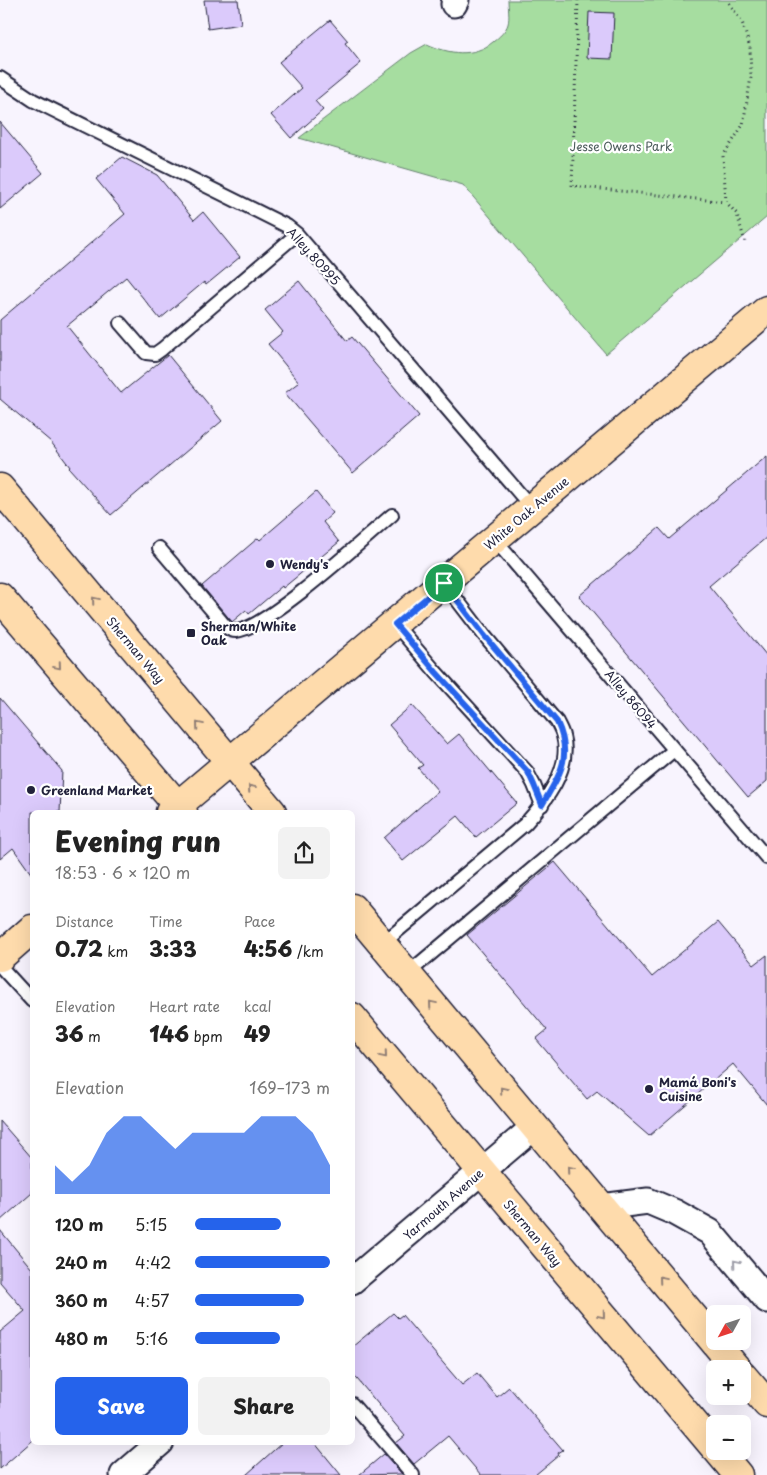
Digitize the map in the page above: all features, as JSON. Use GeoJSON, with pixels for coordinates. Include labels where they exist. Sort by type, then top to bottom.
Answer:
{"type":"FeatureCollection","features":[{"type":"Feature","properties":{"kind":"main road","name":"White Oak Avenue"},"geometry":{"type":"LineString","coordinates":[[177,810],[494,539],[767,310]]}},
{"type":"Feature","properties":{"kind":"main road","name":"Sherman Way"},"geometry":{"type":"LineString","coordinates":[[0,488],[270,810]]}},
{"type":"Feature","properties":{"kind":"main road"},"geometry":{"type":"LineString","coordinates":[[0,597],[177,810]]}},
{"type":"Feature","properties":{"kind":"main road"},"geometry":{"type":"LineString","coordinates":[[355,912],[729,1360]]}},
{"type":"Feature","properties":{"kind":"main road"},"geometry":{"type":"LineString","coordinates":[[0,957],[30,931]]}},
{"type":"Feature","properties":{"kind":"main road","name":"Sherman Way"},"geometry":{"type":"LineString","coordinates":[[355,1021],[706,1437]]}},
{"type":"Feature","properties":{"kind":"main road"},"geometry":{"type":"LineString","coordinates":[[751,1385],[767,1404]]}},
{"type":"Feature","properties":{"kind":"main road"},"geometry":{"type":"LineString","coordinates":[[726,1460],[738,1475]]}},
{"type":"Feature","properties":{"kind":"street","name":"Yarmouth Avenue"},"geometry":{"type":"LineString","coordinates":[[355,1278],[534,1127]]}},
{"type":"Feature","properties":{"kind":"street"},"geometry":{"type":"LineString","coordinates":[[601,1207],[648,1201],[674,1212],[710,1232],[767,1300]]}},
{"type":"Feature","properties":{"kind":"street"},"geometry":{"type":"LineString","coordinates":[[123,1475],[158,1445]]}},
{"type":"Feature","properties":{"kind":"lane","name":"Alley 80995"},"geometry":{"type":"LineString","coordinates":[[0,78],[33,100],[287,226],[297,234],[532,508]]}},
{"type":"Feature","properties":{"kind":"lane"},"geometry":{"type":"LineString","coordinates":[[120,323],[146,353],[155,354],[297,234]]}},
{"type":"Feature","properties":{"kind":"lane"},"geometry":{"type":"LineString","coordinates":[[159,548],[220,621],[228,629],[237,631],[251,626],[282,607],[392,515]]}},
{"type":"Feature","properties":{"kind":"lane","name":"Alley 86094"},"geometry":{"type":"LineString","coordinates":[[494,539],[767,858]]}},
{"type":"Feature","properties":{"kind":"lane"},"geometry":{"type":"LineString","coordinates":[[382,944],[525,824],[542,805],[559,777],[565,758],[564,737],[557,722],[484,635],[444,583]]}},
{"type":"Feature","properties":{"kind":"lane"},"geometry":{"type":"LineString","coordinates":[[395,624],[436,672],[528,772],[542,805]]}},
{"type":"Feature","properties":{"kind":"lane"},"geometry":{"type":"LineString","coordinates":[[407,974],[674,750]]}},
{"type":"Feature","properties":{"kind":"lane"},"geometry":{"type":"LineString","coordinates":[[0,966],[30,999]]}},
{"type":"Feature","properties":{"kind":"lane"},"geometry":{"type":"LineString","coordinates":[[355,1407],[413,1475]]}},
{"type":"Feature","properties":{"kind":"path"},"geometry":{"type":"LineString","coordinates":[[578,0],[572,186],[726,202],[738,214],[745,242]]}},
{"type":"Feature","properties":{"kind":"path"},"geometry":{"type":"LineString","coordinates":[[726,202],[723,156],[743,125],[751,77],[750,48],[742,22],[727,0]]}},
{"type":"Feature","properties":{"kind":"green space","name":"Jesse Owens Park"},"geometry":{"type":"Polygon","coordinates":[[[508,0],[767,0],[767,217],[606,354],[463,185],[299,138],[411,53],[427,44],[461,53],[477,50],[493,42],[507,27],[509,18],[508,0]]]}},
{"type":"Feature","properties":{"kind":"building"},"geometry":{"type":"Polygon","coordinates":[[[204,0],[238,0],[241,24],[208,29],[204,0]]]}},
{"type":"Feature","properties":{"kind":"building"},"geometry":{"type":"Polygon","coordinates":[[[589,12],[614,13],[612,59],[587,58],[589,12]]]}},
{"type":"Feature","properties":{"kind":"building"},"geometry":{"type":"Polygon","coordinates":[[[330,20],[348,41],[345,43],[361,63],[315,101],[323,110],[291,138],[271,115],[302,88],[279,62],[330,20]]]}},
{"type":"Feature","properties":{"kind":"building"},"geometry":{"type":"Polygon","coordinates":[[[0,122],[43,173],[0,209],[0,122]]]}},
{"type":"Feature","properties":{"kind":"building"},"geometry":{"type":"Polygon","coordinates":[[[122,157],[157,175],[194,220],[203,212],[240,257],[206,285],[204,282],[160,319],[126,277],[67,326],[121,393],[168,355],[222,421],[111,515],[69,468],[51,442],[0,399],[0,320],[125,214],[96,179],[122,157]]]}},
{"type":"Feature","properties":{"kind":"building"},"geometry":{"type":"Polygon","coordinates":[[[299,281],[347,341],[352,337],[419,416],[353,473],[285,393],[299,382],[268,344],[283,332],[265,310],[299,281]]]}},
{"type":"Feature","properties":{"kind":"building"},"geometry":{"type":"Polygon","coordinates":[[[767,456],[767,537],[709,586],[767,656],[767,781],[748,797],[579,596],[659,528],[669,539],[767,456]]]}},
{"type":"Feature","properties":{"kind":"building","name":"Wendy's"},"geometry":{"type":"Polygon","coordinates":[[[316,492],[333,513],[323,522],[339,542],[249,614],[246,610],[232,622],[202,586],[316,492]]]}},
{"type":"Feature","properties":{"kind":"building","name":"Greenland Market"},"geometry":{"type":"Polygon","coordinates":[[[0,698],[62,771],[60,810],[30,810],[30,872],[13,848],[0,859],[0,698]]]}},
{"type":"Feature","properties":{"kind":"building"},"geometry":{"type":"Polygon","coordinates":[[[412,705],[447,744],[459,734],[517,803],[476,837],[458,816],[403,861],[384,838],[438,791],[418,768],[423,765],[389,725],[412,705]]]}},
{"type":"Feature","properties":{"kind":"building"},"geometry":{"type":"Polygon","coordinates":[[[555,862],[652,977],[718,922],[754,965],[767,955],[767,1105],[733,1064],[649,1136],[597,1091],[587,1099],[536,1039],[547,1030],[467,935],[555,862]]]}},
{"type":"Feature","properties":{"kind":"building"},"geometry":{"type":"Polygon","coordinates":[[[0,1121],[30,1156],[30,1195],[0,1221],[0,1121]]]}},
{"type":"Feature","properties":{"kind":"building"},"geometry":{"type":"Polygon","coordinates":[[[0,1230],[30,1267],[30,1443],[0,1469],[0,1332],[25,1311],[0,1282],[0,1230]]]}},
{"type":"Feature","properties":{"kind":"building"},"geometry":{"type":"Polygon","coordinates":[[[393,1313],[398,1318],[402,1315],[462,1385],[477,1373],[497,1397],[509,1387],[563,1450],[535,1475],[481,1475],[448,1436],[414,1464],[396,1443],[405,1436],[355,1377],[355,1345],[393,1313]]]}},
{"type":"Feature","properties":{"kind":"building"},"geometry":{"type":"Polygon","coordinates":[[[280,1445],[316,1445],[341,1475],[246,1475],[280,1445]]]}},
{"type":"Feature","properties":{"kind":"building"},"geometry":{"type":"Polygon","coordinates":[[[384,1454],[402,1474],[359,1475],[384,1454]]]}},
{"type":"Feature","properties":{"kind":"place","name":"Wendy's"},"geometry":{"type":"Point","coordinates":[270,564]}},
{"type":"Feature","properties":{"kind":"place","name":"Sherman/White Oak"},"geometry":{"type":"Point","coordinates":[191,633]}},
{"type":"Feature","properties":{"kind":"place","name":"Greenland Market"},"geometry":{"type":"Point","coordinates":[31,790]}},
{"type":"Feature","properties":{"kind":"place","name":"Mamá Boni's Cuisine"},"geometry":{"type":"Point","coordinates":[649,1089]}},
{"type":"Feature","properties":{"kind":"route"},"geometry":{"type":"LineString","coordinates":[[444,583],[484,635],[557,722],[564,737],[565,758],[559,777],[542,805],[528,772],[436,672],[395,624],[444,583]]}}]}
